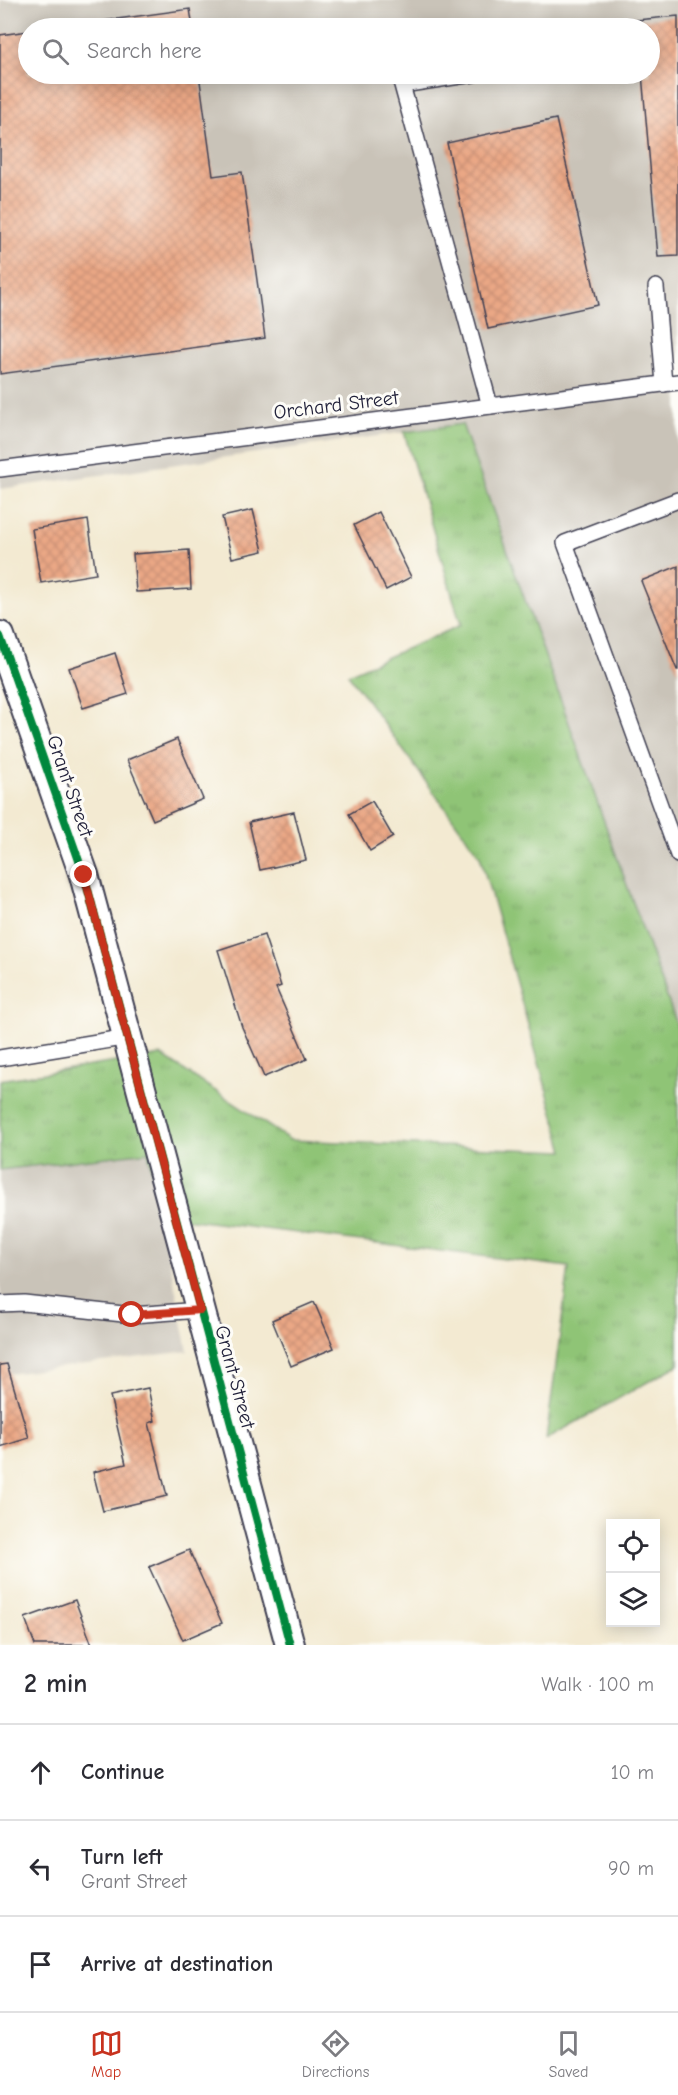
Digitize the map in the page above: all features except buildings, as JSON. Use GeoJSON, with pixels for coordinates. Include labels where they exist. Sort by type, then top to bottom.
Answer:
{"type":"FeatureCollection","features":[{"type":"Feature","properties":{"kind":"street","name":"Grant Street"},"geometry":{"type":"LineString","coordinates":[[0,636],[84,875],[290,1645]]}},
{"type":"Feature","properties":{"kind":"lane"},"geometry":{"type":"LineString","coordinates":[[408,84],[402,85],[490,406]]}},
{"type":"Feature","properties":{"kind":"lane"},"geometry":{"type":"LineString","coordinates":[[656,287],[671,383]]}},
{"type":"Feature","properties":{"kind":"lane","name":"Orchard Street"},"geometry":{"type":"LineString","coordinates":[[0,469],[671,383]]}},
{"type":"Feature","properties":{"kind":"lane"},"geometry":{"type":"LineString","coordinates":[[678,500],[565,543],[678,855]]}},
{"type":"Feature","properties":{"kind":"lane"},"geometry":{"type":"LineString","coordinates":[[0,1058],[128,1038]]}},
{"type":"Feature","properties":{"kind":"lane"},"geometry":{"type":"LineString","coordinates":[[0,1304],[24,1304],[132,1315],[200,1310]]}},
{"type":"Feature","properties":{"kind":"shaded area"},"geometry":{"type":"Polygon","coordinates":[[[0,0],[678,0],[678,1028],[462,424],[0,489],[0,0]]]}},
{"type":"Feature","properties":{"kind":"shaded area"},"geometry":{"type":"Polygon","coordinates":[[[148,1152],[188,1351],[0,1375],[0,1170],[148,1152]]]}},
{"type":"Feature","properties":{"kind":"green space"},"geometry":{"type":"Polygon","coordinates":[[[462,424],[678,1028],[678,1365],[546,1439],[569,1267],[161,1216],[148,1152],[0,1170],[0,1080],[161,1055],[290,1140],[564,1151],[480,856],[348,674],[461,625],[404,432],[462,424]]]}},
{"type":"Feature","properties":{"kind":"cycle path"},"geometry":{"type":"LineString","coordinates":[[0,636],[84,875],[290,1645]]}},
{"type":"Feature","properties":{"kind":"route"},"geometry":{"type":"LineString","coordinates":[[84,875],[200,1310],[132,1315]]}}]}
